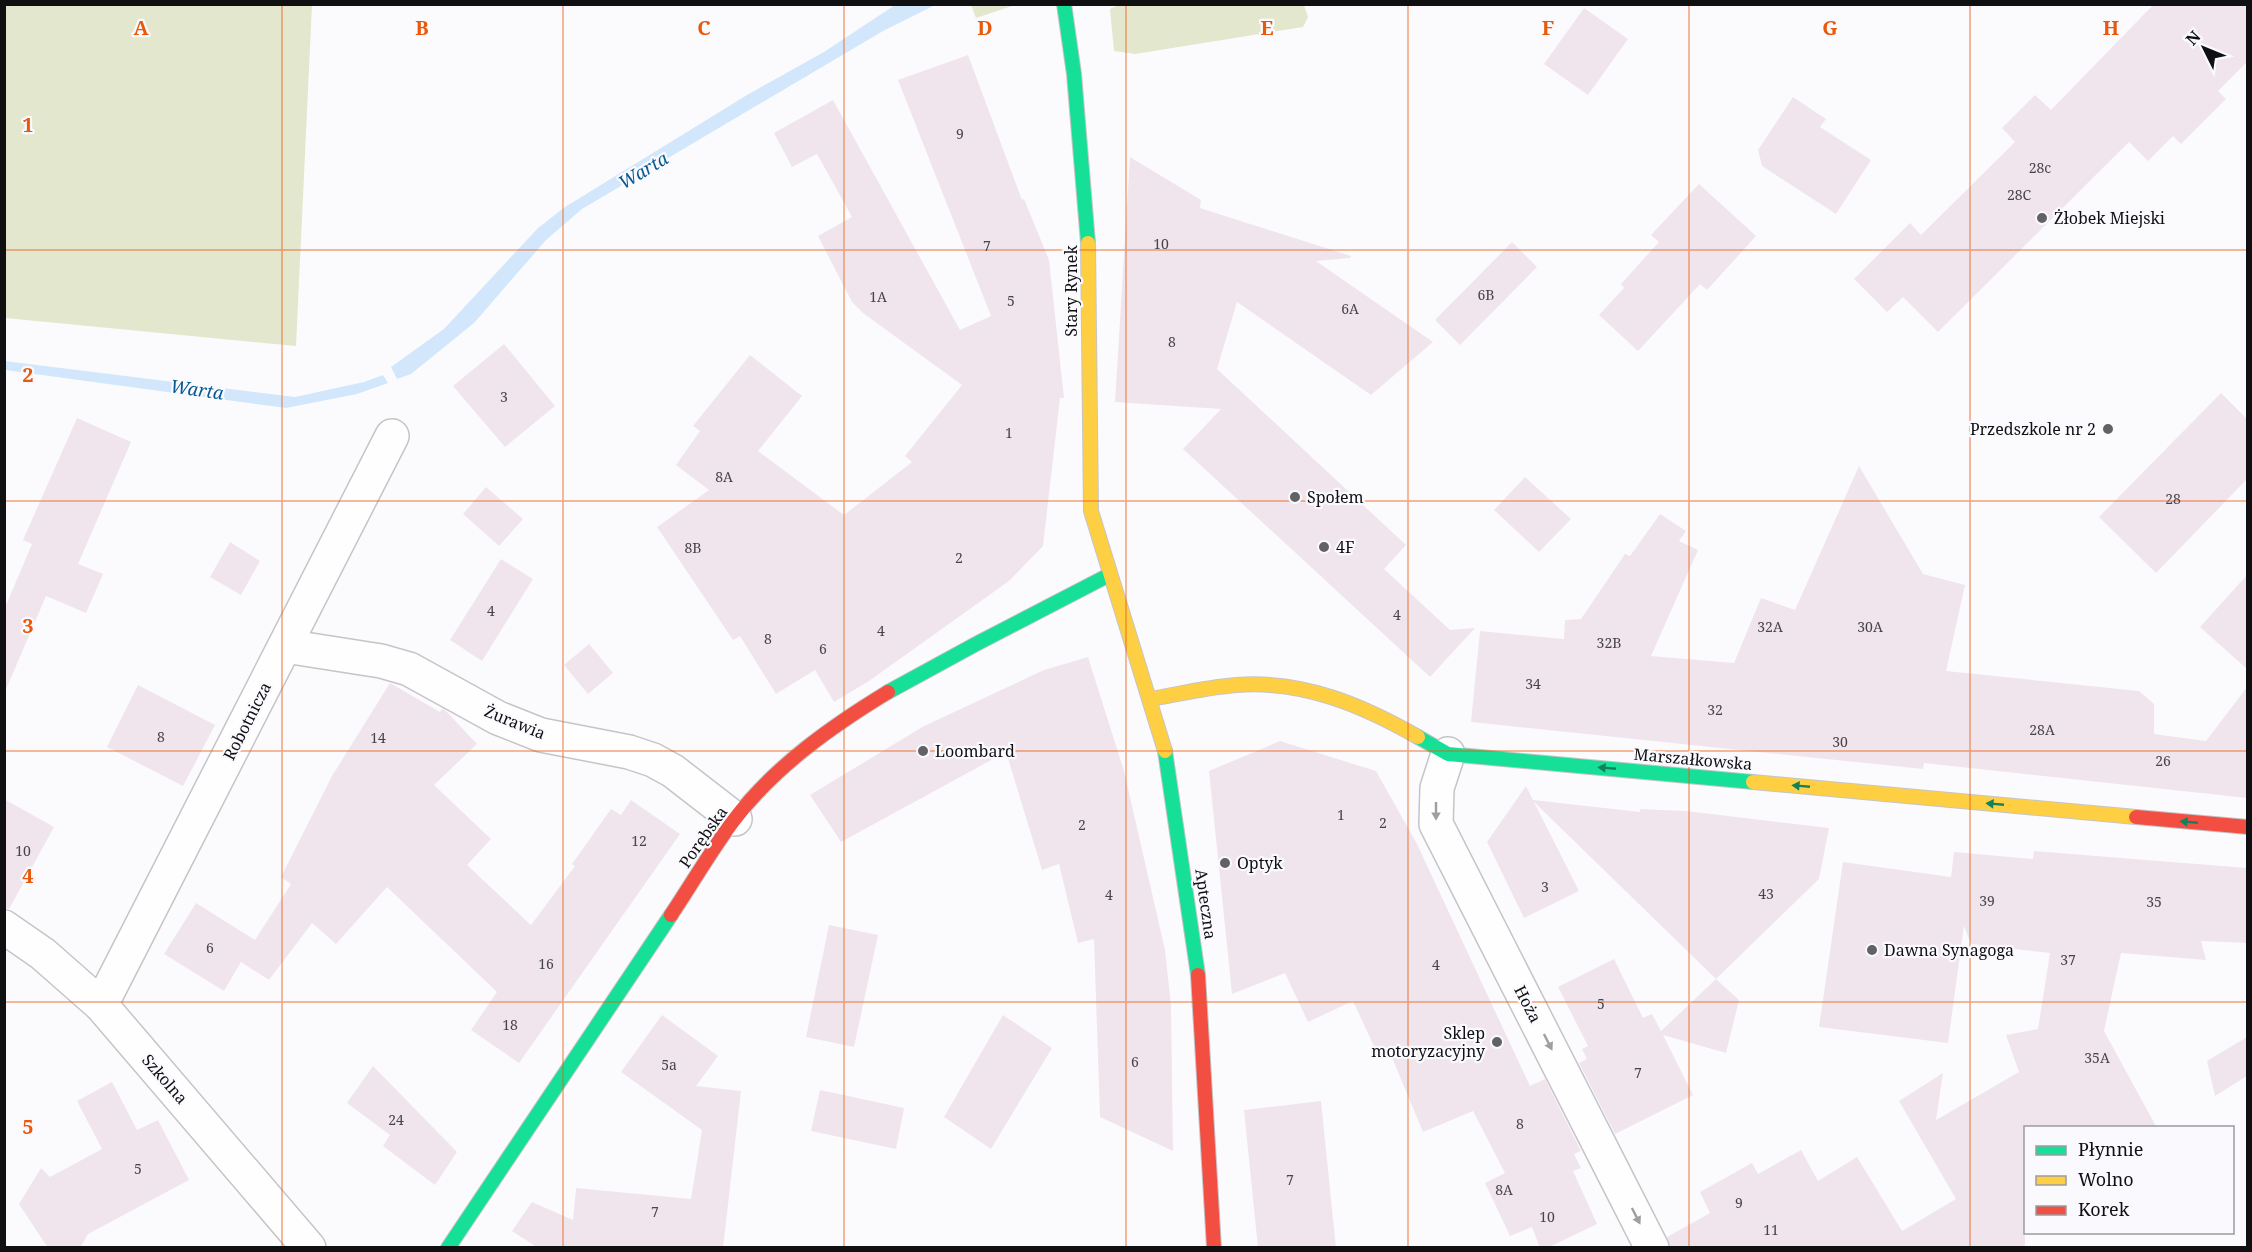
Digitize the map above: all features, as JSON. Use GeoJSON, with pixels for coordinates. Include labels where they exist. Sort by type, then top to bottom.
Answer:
{"type":"FeatureCollection","features":[{"type":"Feature","properties":{"kind":"street","name":"Stary Rynek"},"geometry":{"type":"LineString","coordinates":[[1064,4],[1074,74],[1088,239],[1091,512],[1109,575]]}},
{"type":"Feature","properties":{"kind":"street","name":"Robotnicza"},"geometry":{"type":"LineString","coordinates":[[101,1005],[392,436]]}},
{"type":"Feature","properties":{"kind":"street","name":"Apteczna"},"geometry":{"type":"LineString","coordinates":[[1109,575],[1151,699],[1169,764],[1198,968],[1214,1248]]}},
{"type":"Feature","properties":{"kind":"street","name":"Porębska"},"geometry":{"type":"LineString","coordinates":[[448,1248],[735,819],[771,781],[844,720],[1016,623],[1109,575]]}},
{"type":"Feature","properties":{"kind":"street","name":"Żurawia"},"geometry":{"type":"LineString","coordinates":[[285,646],[381,661],[409,669],[498,718],[541,735],[629,752],[652,760],[673,771],[735,819]]}},
{"type":"Feature","properties":{"kind":"street","name":"Marszałkowska"},"geometry":{"type":"LineString","coordinates":[[1151,699],[1250,684],[1312,690],[1358,704],[1448,754],[2247,827]]}},
{"type":"Feature","properties":{"kind":"street","name":"Hoża"},"geometry":{"type":"LineString","coordinates":[[1448,754],[1437,788],[1436,824],[1652,1248]]}},
{"type":"Feature","properties":{"kind":"street","name":"Szkolna"},"geometry":{"type":"LineString","coordinates":[[4,927],[43,954],[101,1005],[309,1248]]}},
{"type":"Feature","properties":{"kind":"green space"},"geometry":{"type":"Polygon","coordinates":[[[971,4],[1015,5],[976,18],[971,4]]]}},
{"type":"Feature","properties":{"kind":"green space"},"geometry":{"type":"Polygon","coordinates":[[[1121,4],[1304,5],[1308,17],[1303,27],[1135,54],[1114,51],[1110,9],[1121,4]]]}},
{"type":"Feature","properties":{"kind":"green space"},"geometry":{"type":"Polygon","coordinates":[[[4,5],[312,5],[296,346],[5,318],[4,5]]]}},
{"type":"Feature","properties":{"kind":"water","name":"Warta"},"geometry":{"type":"Polygon","coordinates":[[[895,5],[935,5],[883,31],[582,209],[546,240],[474,323],[411,374],[397,379],[391,367],[444,329],[538,228],[565,207],[747,95],[824,52],[895,5]]]}},
{"type":"Feature","properties":{"kind":"water","name":"Warta"},"geometry":{"type":"Polygon","coordinates":[[[5,361],[295,397],[364,382],[383,375],[388,383],[357,394],[286,408],[5,370],[5,361]]]}},
{"type":"Feature","properties":{"kind":"building"},"geometry":{"type":"Polygon","coordinates":[[[2154,4],[2247,4],[2247,62],[2218,91],[2226,99],[2181,144],[2173,136],[2148,161],[2129,142],[1938,332],[1903,297],[1887,312],[1854,279],[1910,223],[1921,235],[2015,142],[2002,128],[2035,95],[2051,110],[2154,4]]]}},
{"type":"Feature","properties":{"kind":"building"},"geometry":{"type":"Polygon","coordinates":[[[1584,8],[1628,39],[1588,95],[1544,64],[1584,8]]]}},
{"type":"Feature","properties":{"kind":"building"},"geometry":{"type":"Polygon","coordinates":[[[968,55],[1022,200],[1024,199],[1049,260],[1064,398],[1060,398],[1043,546],[1009,581],[869,681],[834,702],[815,670],[776,694],[740,636],[733,640],[657,527],[709,490],[676,465],[700,431],[693,426],[750,355],[802,396],[758,451],[844,515],[912,462],[905,456],[962,385],[863,313],[852,302],[818,236],[852,217],[817,154],[792,167],[774,133],[833,100],[960,330],[991,316],[898,80],[968,55]]]}},
{"type":"Feature","properties":{"kind":"building"},"geometry":{"type":"Polygon","coordinates":[[[1793,97],[1826,119],[1820,127],[1871,160],[1836,214],[1762,166],[1758,150],[1793,97]]]}},
{"type":"Feature","properties":{"kind":"building"},"geometry":{"type":"Polygon","coordinates":[[[1130,157],[1201,200],[1200,208],[1351,256],[1350,258],[1316,261],[1433,342],[1371,395],[1237,302],[1217,369],[1406,545],[1384,569],[1450,630],[1475,628],[1430,677],[1183,449],[1221,409],[1115,402],[1130,157]]]}},
{"type":"Feature","properties":{"kind":"building"},"geometry":{"type":"Polygon","coordinates":[[[1699,184],[1756,236],[1707,290],[1700,284],[1638,351],[1599,315],[1624,288],[1621,284],[1659,242],[1651,235],[1699,184]]]}},
{"type":"Feature","properties":{"kind":"building"},"geometry":{"type":"Polygon","coordinates":[[[1512,242],[1537,267],[1460,345],[1435,320],[1512,242]]]}},
{"type":"Feature","properties":{"kind":"building"},"geometry":{"type":"Polygon","coordinates":[[[504,344],[555,406],[505,447],[453,386],[504,344]]]}},
{"type":"Feature","properties":{"kind":"building"},"geometry":{"type":"Polygon","coordinates":[[[2221,393],[2247,419],[2247,479],[2156,573],[2099,517],[2221,393]]]}},
{"type":"Feature","properties":{"kind":"building"},"geometry":{"type":"Polygon","coordinates":[[[77,418],[131,442],[78,564],[103,574],[86,613],[46,596],[4,694],[4,610],[32,544],[23,540],[77,418]]]}},
{"type":"Feature","properties":{"kind":"building"},"geometry":{"type":"Polygon","coordinates":[[[1859,466],[1923,574],[1965,585],[1946,671],[2139,691],[2154,704],[2154,734],[2206,741],[2247,687],[2247,798],[1924,763],[1923,769],[1471,722],[1480,631],[1564,639],[1565,620],[1581,619],[1625,554],[1630,556],[1660,514],[1686,531],[1679,541],[1698,550],[1651,656],[1734,663],[1761,598],[1795,610],[1859,466]]]}},
{"type":"Feature","properties":{"kind":"building"},"geometry":{"type":"Polygon","coordinates":[[[1525,477],[1571,519],[1539,552],[1494,510],[1525,477]]]}},
{"type":"Feature","properties":{"kind":"building"},"geometry":{"type":"Polygon","coordinates":[[[486,487],[523,519],[499,546],[463,514],[486,487]]]}},
{"type":"Feature","properties":{"kind":"building"},"geometry":{"type":"Polygon","coordinates":[[[230,542],[260,561],[241,595],[210,577],[230,542]]]}},
{"type":"Feature","properties":{"kind":"building"},"geometry":{"type":"Polygon","coordinates":[[[501,559],[533,579],[482,661],[450,640],[501,559]]]}},
{"type":"Feature","properties":{"kind":"building"},"geometry":{"type":"Polygon","coordinates":[[[2247,575],[2247,669],[2200,627],[2247,575]]]}},
{"type":"Feature","properties":{"kind":"building"},"geometry":{"type":"Polygon","coordinates":[[[589,644],[613,673],[588,694],[564,665],[589,644]]]}},
{"type":"Feature","properties":{"kind":"building"},"geometry":{"type":"Polygon","coordinates":[[[1088,657],[1124,771],[1165,950],[1171,1005],[1173,1151],[1100,1117],[1094,939],[1078,943],[1059,864],[1042,870],[1006,752],[841,842],[810,795],[924,726],[1044,670],[1088,657]]]}},
{"type":"Feature","properties":{"kind":"building"},"geometry":{"type":"Polygon","coordinates":[[[390,683],[440,712],[442,709],[445,710],[477,744],[434,785],[491,839],[467,865],[531,925],[575,866],[572,864],[611,809],[621,815],[631,800],[680,834],[519,1063],[471,1030],[497,992],[387,887],[336,944],[312,923],[269,980],[241,962],[224,991],[164,954],[196,903],[255,940],[291,884],[281,877],[332,776],[390,683]]]}},
{"type":"Feature","properties":{"kind":"building"},"geometry":{"type":"Polygon","coordinates":[[[138,685],[215,725],[183,786],[107,747],[138,685]]]}},
{"type":"Feature","properties":{"kind":"building"},"geometry":{"type":"Polygon","coordinates":[[[1280,741],[1376,771],[1417,844],[1530,1086],[1545,1079],[1581,1151],[1574,1154],[1581,1168],[1573,1171],[1597,1224],[1547,1248],[1540,1248],[1532,1227],[1510,1236],[1485,1183],[1505,1173],[1473,1111],[1423,1132],[1388,1048],[1377,1053],[1353,1001],[1308,1022],[1285,973],[1232,994],[1209,771],[1280,741]]]}},
{"type":"Feature","properties":{"kind":"building"},"geometry":{"type":"Polygon","coordinates":[[[1526,786],[1533,800],[1640,812],[1640,809],[1686,811],[1829,828],[1819,879],[1716,979],[1534,802],[1579,891],[1524,918],[1487,842],[1526,786]]]}},
{"type":"Feature","properties":{"kind":"building"},"geometry":{"type":"Polygon","coordinates":[[[4,799],[54,827],[9,909],[4,908],[4,799]]]}},
{"type":"Feature","properties":{"kind":"building"},"geometry":{"type":"Polygon","coordinates":[[[2034,851],[2247,868],[2247,943],[2201,941],[2206,960],[2121,953],[2104,1031],[2156,1126],[2024,1126],[2025,1248],[1670,1248],[1667,1237],[1710,1213],[1700,1192],[1752,1163],[1758,1174],[1801,1150],[1818,1181],[1857,1157],[1902,1231],[1956,1199],[1899,1101],[1943,1073],[1936,1120],[2019,1072],[2006,1035],[2038,1029],[2050,953],[1971,944],[1964,926],[1948,1043],[1819,1027],[1843,862],[1951,877],[1954,852],[2033,859],[2034,851]]]}},
{"type":"Feature","properties":{"kind":"building"},"geometry":{"type":"Polygon","coordinates":[[[829,925],[878,935],[854,1047],[806,1037],[829,925]]]}},
{"type":"Feature","properties":{"kind":"building"},"geometry":{"type":"Polygon","coordinates":[[[1614,959],[1643,1018],[1652,1014],[1661,1031],[1716,979],[1739,1000],[1726,1053],[1663,1035],[1693,1095],[1615,1134],[1579,1063],[1587,1059],[1582,1049],[1588,1046],[1558,987],[1614,959]]]}},
{"type":"Feature","properties":{"kind":"building"},"geometry":{"type":"Polygon","coordinates":[[[662,1015],[718,1056],[696,1086],[741,1091],[723,1248],[538,1248],[512,1231],[532,1202],[573,1220],[576,1188],[691,1199],[702,1130],[621,1072],[662,1015]]]}},
{"type":"Feature","properties":{"kind":"building"},"geometry":{"type":"Polygon","coordinates":[[[1003,1015],[1052,1048],[991,1149],[944,1117],[1003,1015]]]}},
{"type":"Feature","properties":{"kind":"building"},"geometry":{"type":"Polygon","coordinates":[[[2247,1037],[2247,1076],[2215,1096],[2207,1061],[2247,1037]]]}},
{"type":"Feature","properties":{"kind":"building"},"geometry":{"type":"Polygon","coordinates":[[[373,1066],[457,1152],[435,1185],[383,1146],[390,1135],[347,1103],[373,1066]]]}},
{"type":"Feature","properties":{"kind":"building"},"geometry":{"type":"Polygon","coordinates":[[[112,1082],[137,1130],[158,1120],[189,1180],[88,1234],[80,1248],[48,1248],[19,1204],[41,1168],[50,1177],[102,1149],[77,1101],[112,1082]]]}},
{"type":"Feature","properties":{"kind":"building"},"geometry":{"type":"Polygon","coordinates":[[[820,1090],[904,1108],[896,1149],[811,1131],[820,1090]]]}},
{"type":"Feature","properties":{"kind":"building"},"geometry":{"type":"Polygon","coordinates":[[[1321,1101],[1336,1248],[1258,1248],[1244,1110],[1321,1101]]]}},
{"type":"Feature","properties":{"kind":"traffic: fast"},"geometry":{"type":"LineString","coordinates":[[1064,4],[1074,74],[1088,243]]}},
{"type":"Feature","properties":{"kind":"traffic: fast"},"geometry":{"type":"LineString","coordinates":[[888,692],[1109,575]]}},
{"type":"Feature","properties":{"kind":"traffic: fast"},"geometry":{"type":"LineString","coordinates":[[1418,737],[1448,754],[1753,782]]}},
{"type":"Feature","properties":{"kind":"traffic: fast"},"geometry":{"type":"LineString","coordinates":[[1165,751],[1198,975]]}},
{"type":"Feature","properties":{"kind":"traffic: fast"},"geometry":{"type":"LineString","coordinates":[[448,1248],[671,915]]}},
{"type":"Feature","properties":{"kind":"traffic: slow"},"geometry":{"type":"LineString","coordinates":[[1088,243],[1091,511],[1165,751]]}},
{"type":"Feature","properties":{"kind":"traffic: slow"},"geometry":{"type":"LineString","coordinates":[[1151,699],[1237,685],[1261,684],[1285,687],[1309,691],[1354,705],[1418,737]]}},
{"type":"Feature","properties":{"kind":"traffic: slow"},"geometry":{"type":"LineString","coordinates":[[1753,782],[2136,817]]}},
{"type":"Feature","properties":{"kind":"traffic: jam"},"geometry":{"type":"LineString","coordinates":[[671,915],[726,831],[767,782],[825,733],[888,692]]}},
{"type":"Feature","properties":{"kind":"traffic: jam"},"geometry":{"type":"LineString","coordinates":[[2136,817],[2248,827]]}},
{"type":"Feature","properties":{"kind":"traffic: jam"},"geometry":{"type":"LineString","coordinates":[[1198,975],[1214,1248]]}},
{"type":"Feature","properties":{"kind":"place","name":"Żłobek Miejski"},"geometry":{"type":"Point","coordinates":[2042,218]}},
{"type":"Feature","properties":{"kind":"place","name":"Przedszkole nr 2"},"geometry":{"type":"Point","coordinates":[2108,429]}},
{"type":"Feature","properties":{"kind":"place","name":"Społem"},"geometry":{"type":"Point","coordinates":[1295,497]}},
{"type":"Feature","properties":{"kind":"place","name":"4F"},"geometry":{"type":"Point","coordinates":[1324,547]}},
{"type":"Feature","properties":{"kind":"place","name":"Loombard"},"geometry":{"type":"Point","coordinates":[923,751]}},
{"type":"Feature","properties":{"kind":"place","name":"Optyk"},"geometry":{"type":"Point","coordinates":[1225,863]}},
{"type":"Feature","properties":{"kind":"place","name":"Dawna Synagoga"},"geometry":{"type":"Point","coordinates":[1872,950]}},
{"type":"Feature","properties":{"kind":"place","name":"Sklep motoryzacyjny"},"geometry":{"type":"Point","coordinates":[1497,1042]}}]}
